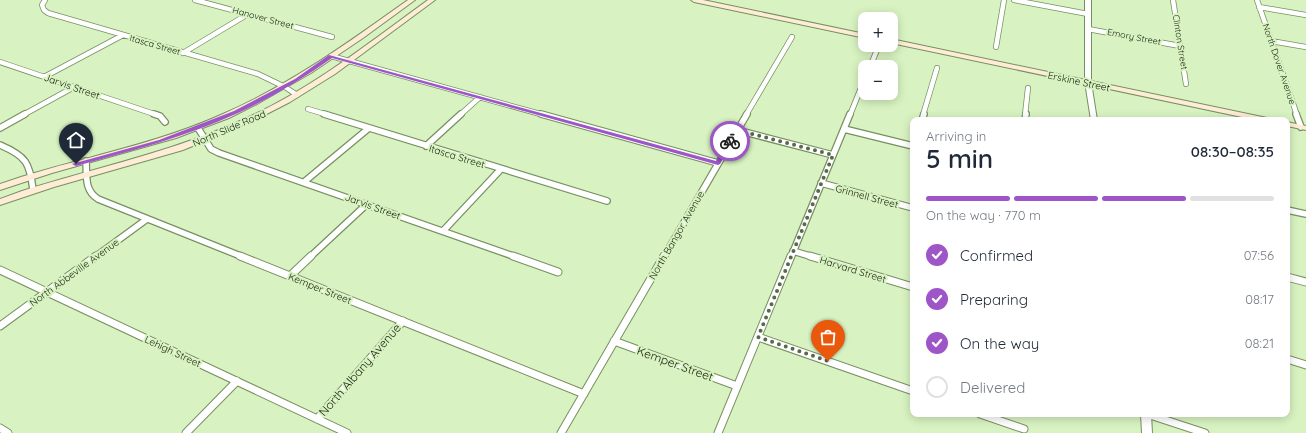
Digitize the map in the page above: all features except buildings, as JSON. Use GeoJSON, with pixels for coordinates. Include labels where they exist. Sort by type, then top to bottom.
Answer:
{"type":"FeatureCollection","features":[{"type":"Feature","properties":{"kind":"main road","name":"North Slide Road"},"geometry":{"type":"LineString","coordinates":[[0,188],[31,176],[86,160],[145,146],[198,128],[236,112],[285,87],[412,0]]}},
{"type":"Feature","properties":{"kind":"main road","name":"North Slide Road"},"geometry":{"type":"LineString","coordinates":[[0,202],[33,190],[140,160],[205,139],[256,117],[297,95],[432,0]]}},
{"type":"Feature","properties":{"kind":"main road"},"geometry":{"type":"LineString","coordinates":[[694,0],[858,35]]}},
{"type":"Feature","properties":{"kind":"main road"},"geometry":{"type":"LineString","coordinates":[[402,7],[418,10]]}},
{"type":"Feature","properties":{"kind":"main road","name":"Erskine Street"},"geometry":{"type":"LineString","coordinates":[[898,42],[1250,117]]}},
{"type":"Feature","properties":{"kind":"main road"},"geometry":{"type":"LineString","coordinates":[[1290,125],[1304,128]]}},
{"type":"Feature","properties":{"kind":"street","name":"Itasca Street"},"geometry":{"type":"LineString","coordinates":[[45,0],[42,6],[48,13],[258,74],[285,87],[297,95]]}},
{"type":"Feature","properties":{"kind":"street","name":"Hanover Street"},"geometry":{"type":"LineString","coordinates":[[195,0],[332,37]]}},
{"type":"Feature","properties":{"kind":"street"},"geometry":{"type":"LineString","coordinates":[[996,47],[1004,0]]}},
{"type":"Feature","properties":{"kind":"street"},"geometry":{"type":"LineString","coordinates":[[1014,0],[1088,14]]}},
{"type":"Feature","properties":{"kind":"street"},"geometry":{"type":"LineString","coordinates":[[1088,0],[1088,82],[1094,117]]}},
{"type":"Feature","properties":{"kind":"street","name":"Clinton Street"},"geometry":{"type":"LineString","coordinates":[[1173,0],[1186,84]]}},
{"type":"Feature","properties":{"kind":"street","name":"North Dover Avenue"},"geometry":{"type":"LineString","coordinates":[[1257,0],[1304,128]]}},
{"type":"Feature","properties":{"kind":"street"},"geometry":{"type":"LineString","coordinates":[[1259,7],[1306,14]]}},
{"type":"Feature","properties":{"kind":"street"},"geometry":{"type":"LineString","coordinates":[[183,53],[248,14]]}},
{"type":"Feature","properties":{"kind":"street","name":"Emory Street"},"geometry":{"type":"LineString","coordinates":[[1088,29],[1180,46]]}},
{"type":"Feature","properties":{"kind":"street"},"geometry":{"type":"LineString","coordinates":[[44,77],[123,35]]}},
{"type":"Feature","properties":{"kind":"street","name":"North Bangor Avenue"},"geometry":{"type":"LineString","coordinates":[[561,433],[792,37]]}},
{"type":"Feature","properties":{"kind":"street"},"geometry":{"type":"LineString","coordinates":[[1271,41],[1306,48]]}},
{"type":"Feature","properties":{"kind":"street"},"geometry":{"type":"LineString","coordinates":[[331,56],[718,163]]}},
{"type":"Feature","properties":{"kind":"street","name":"Jarvis Street"},"geometry":{"type":"LineString","coordinates":[[0,62],[160,116],[165,122]]}},
{"type":"Feature","properties":{"kind":"street"},"geometry":{"type":"LineString","coordinates":[[923,117],[937,68]]}},
{"type":"Feature","properties":{"kind":"street"},"geometry":{"type":"LineString","coordinates":[[0,128],[74,87]]}},
{"type":"Feature","properties":{"kind":"street"},"geometry":{"type":"LineString","coordinates":[[1025,117],[1028,88]]}},
{"type":"Feature","properties":{"kind":"street"},"geometry":{"type":"LineString","coordinates":[[718,433],[858,95]]}},
{"type":"Feature","properties":{"kind":"street"},"geometry":{"type":"LineString","coordinates":[[426,146],[480,97]]}},
{"type":"Feature","properties":{"kind":"street","name":"Itasca Street"},"geometry":{"type":"LineString","coordinates":[[308,109],[607,201]]}},
{"type":"Feature","properties":{"kind":"street","name":"Jarvis Street"},"geometry":{"type":"LineString","coordinates":[[198,128],[211,149],[219,153],[558,272]]}},
{"type":"Feature","properties":{"kind":"street"},"geometry":{"type":"LineString","coordinates":[[304,182],[369,128]]}},
{"type":"Feature","properties":{"kind":"street"},"geometry":{"type":"LineString","coordinates":[[844,129],[910,145]]}},
{"type":"Feature","properties":{"kind":"street"},"geometry":{"type":"LineString","coordinates":[[737,130],[833,155]]}},
{"type":"Feature","properties":{"kind":"street"},"geometry":{"type":"LineString","coordinates":[[0,145],[22,155],[28,163],[33,190]]}},
{"type":"Feature","properties":{"kind":"street","name":"Kemper Street"},"geometry":{"type":"LineString","coordinates":[[86,160],[88,190],[93,197],[584,394]]}},
{"type":"Feature","properties":{"kind":"street"},"geometry":{"type":"LineString","coordinates":[[443,231],[500,169]]}},
{"type":"Feature","properties":{"kind":"street","name":"Grinnell Street"},"geometry":{"type":"LineString","coordinates":[[821,183],[910,207]]}},
{"type":"Feature","properties":{"kind":"street"},"geometry":{"type":"LineString","coordinates":[[290,276],[367,204]]}},
{"type":"Feature","properties":{"kind":"street"},"geometry":{"type":"LineString","coordinates":[[1290,211],[1306,214]]}},
{"type":"Feature","properties":{"kind":"street","name":"North Abbeville Avenue"},"geometry":{"type":"LineString","coordinates":[[0,326],[147,219]]}},
{"type":"Feature","properties":{"kind":"street","name":"Harvard Street"},"geometry":{"type":"LineString","coordinates":[[793,251],[910,286]]}},
{"type":"Feature","properties":{"kind":"street","name":"Lehigh Street"},"geometry":{"type":"LineString","coordinates":[[0,270],[347,433]]}},
{"type":"Feature","properties":{"kind":"street"},"geometry":{"type":"LineString","coordinates":[[1290,278],[1306,282]]}},
{"type":"Feature","properties":{"kind":"street","name":"North Albany Avenue"},"geometry":{"type":"LineString","coordinates":[[317,419],[403,321]]}},
{"type":"Feature","properties":{"kind":"street"},"geometry":{"type":"LineString","coordinates":[[758,337],[910,390]]}},
{"type":"Feature","properties":{"kind":"street","name":"Kemper Street"},"geometry":{"type":"LineString","coordinates":[[614,341],[737,386]]}},
{"type":"Feature","properties":{"kind":"street"},"geometry":{"type":"LineString","coordinates":[[1290,360],[1306,365]]}},
{"type":"Feature","properties":{"kind":"street"},"geometry":{"type":"LineString","coordinates":[[186,433],[237,381]]}},
{"type":"Feature","properties":{"kind":"street"},"geometry":{"type":"LineString","coordinates":[[989,417],[1024,429]]}},
{"type":"Feature","properties":{"kind":"street"},"geometry":{"type":"LineString","coordinates":[[1147,417],[1148,433]]}},
{"type":"Feature","properties":{"kind":"street"},"geometry":{"type":"LineString","coordinates":[[1156,417],[1205,433]]}},
{"type":"Feature","properties":{"kind":"street"},"geometry":{"type":"LineString","coordinates":[[0,428],[8,433]]}},
{"type":"Feature","properties":{"kind":"way so far"},"geometry":{"type":"LineString","coordinates":[[730,141],[737,130],[833,155],[758,337],[828,361]]}},
{"type":"Feature","properties":{"kind":"route"},"geometry":{"type":"LineString","coordinates":[[76,164],[161,141],[198,128],[236,112],[261,100],[308,73],[331,56],[718,163],[730,141]]}}]}
